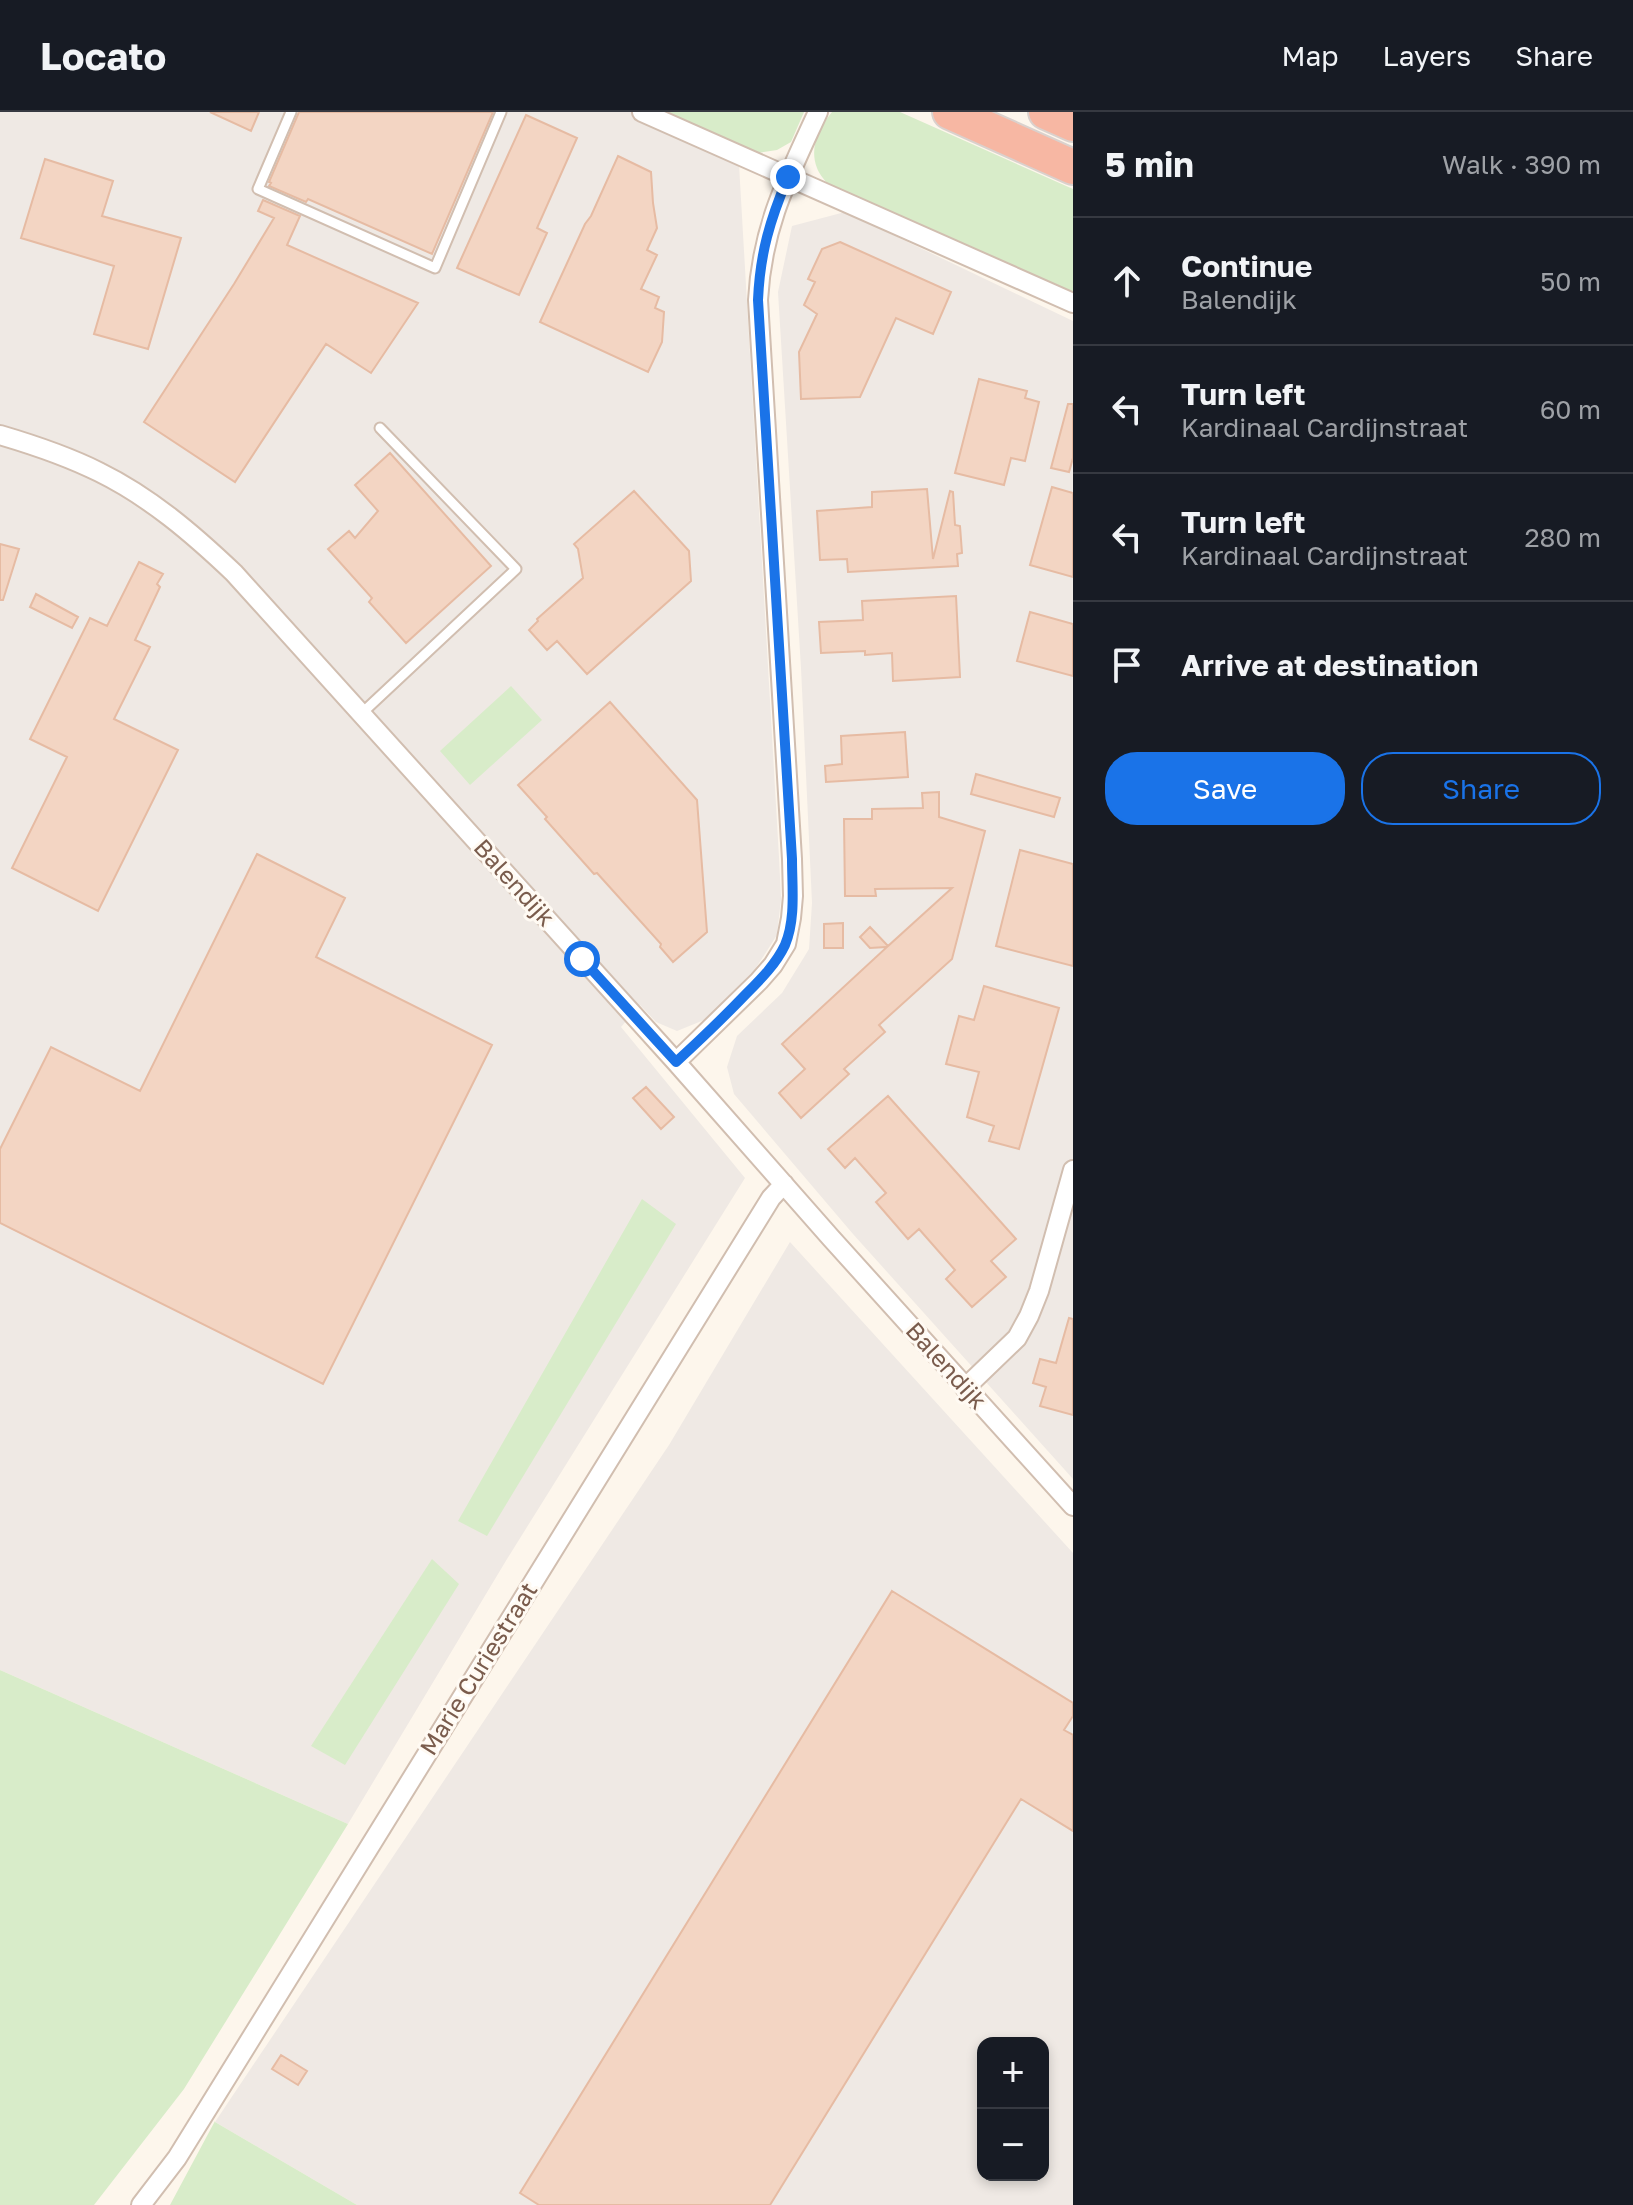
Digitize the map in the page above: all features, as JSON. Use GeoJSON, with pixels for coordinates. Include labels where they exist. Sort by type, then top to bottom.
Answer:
{"type":"FeatureCollection","features":[{"type":"Feature","properties":{"kind":"highway"},"geometry":{"type":"LineString","coordinates":[[950,112],[1073,167]]}},
{"type":"Feature","properties":{"kind":"highway"},"geometry":{"type":"LineString","coordinates":[[1046,112],[1073,124]]}},
{"type":"Feature","properties":{"kind":"street"},"geometry":{"type":"LineString","coordinates":[[642,112],[1073,303]]}},
{"type":"Feature","properties":{"kind":"street"},"geometry":{"type":"LineString","coordinates":[[676,1062],[773,965],[786,944],[791,918],[792,859],[758,300],[764,243],[788,177],[818,112]]}},
{"type":"Feature","properties":{"kind":"street","name":"Balendijk"},"geometry":{"type":"LineString","coordinates":[[0,435],[50,450],[101,472],[178,523],[234,573],[1073,1506]]}},
{"type":"Feature","properties":{"kind":"street"},"geometry":{"type":"LineString","coordinates":[[965,1388],[1017,1338],[1029,1316],[1073,1170]]}},
{"type":"Feature","properties":{"kind":"street","name":"Marie Curiestraat"},"geometry":{"type":"LineString","coordinates":[[141,2205],[177,2158],[655,1384],[771,1198],[784,1184]]}},
{"type":"Feature","properties":{"kind":"street","name":"Marie Curiestraat"},"geometry":{"type":"LineString","coordinates":[[155,2205],[177,2158]]}},
{"type":"Feature","properties":{"kind":"lane"},"geometry":{"type":"LineString","coordinates":[[291,112],[258,189],[435,268],[501,112]]}},
{"type":"Feature","properties":{"kind":"lane"},"geometry":{"type":"LineString","coordinates":[[361,714],[516,569],[380,428]]}},
{"type":"Feature","properties":{"kind":"shaded area"},"geometry":{"type":"Polygon","coordinates":[[[0,112],[659,112],[738,147],[779,857],[781,899],[777,935],[743,988],[709,1018],[677,1031],[656,1022],[640,1005],[621,1027],[745,1178],[507,1559],[348,1824],[0,1670],[0,112]]]}},
{"type":"Feature","properties":{"kind":"shaded area"},"geometry":{"type":"Polygon","coordinates":[[[845,212],[1073,321],[1073,1479],[853,1234],[734,1094],[727,1067],[737,1036],[782,993],[809,949],[812,903],[801,668],[778,292],[792,226],[845,212]]]}},
{"type":"Feature","properties":{"kind":"shaded area"},"geometry":{"type":"Polygon","coordinates":[[[790,1242],[1073,1553],[1073,2205],[357,2205],[215,2122],[669,1445],[790,1242]]]}},
{"type":"Feature","properties":{"kind":"green space"},"geometry":{"type":"Polygon","coordinates":[[[659,112],[804,112],[791,142],[777,150],[758,153],[659,112]]]}},
{"type":"Feature","properties":{"kind":"green space"},"geometry":{"type":"Polygon","coordinates":[[[832,112],[900,112],[1073,189],[1073,292],[828,185],[818,170],[814,153],[819,131],[832,112]]]}},
{"type":"Feature","properties":{"kind":"green space"},"geometry":{"type":"Polygon","coordinates":[[[511,686],[542,720],[470,785],[440,751],[511,686]]]}},
{"type":"Feature","properties":{"kind":"green space"},"geometry":{"type":"Polygon","coordinates":[[[642,1199],[676,1224],[487,1536],[458,1521],[642,1199]]]}},
{"type":"Feature","properties":{"kind":"green space"},"geometry":{"type":"Polygon","coordinates":[[[432,1559],[459,1584],[345,1765],[311,1746],[432,1559]]]}},
{"type":"Feature","properties":{"kind":"green space"},"geometry":{"type":"Polygon","coordinates":[[[0,1670],[348,1824],[184,2089],[94,2205],[0,2205],[0,1670]]]}},
{"type":"Feature","properties":{"kind":"green space"},"geometry":{"type":"Polygon","coordinates":[[[215,2122],[357,2205],[170,2205],[215,2122]]]}},
{"type":"Feature","properties":{"kind":"building"},"geometry":{"type":"Polygon","coordinates":[[[210,112],[259,112],[251,131],[210,112]]]}},
{"type":"Feature","properties":{"kind":"building"},"geometry":{"type":"Polygon","coordinates":[[[299,112],[493,112],[432,254],[308,199],[306,202],[269,186],[299,112]]]}},
{"type":"Feature","properties":{"kind":"building"},"geometry":{"type":"Polygon","coordinates":[[[526,115],[577,138],[537,228],[547,233],[519,295],[457,268],[526,115]]]}},
{"type":"Feature","properties":{"kind":"building"},"geometry":{"type":"Polygon","coordinates":[[[618,156],[651,172],[657,228],[647,250],[657,255],[641,289],[659,297],[655,308],[664,312],[662,342],[648,372],[540,322],[618,156]]]}},
{"type":"Feature","properties":{"kind":"building"},"geometry":{"type":"Polygon","coordinates":[[[45,159],[113,181],[102,216],[181,238],[148,349],[94,334],[114,266],[21,238],[45,159]]]}},
{"type":"Feature","properties":{"kind":"building"},"geometry":{"type":"Polygon","coordinates":[[[263,200],[300,216],[287,245],[418,303],[371,373],[326,344],[235,482],[144,422],[274,218],[258,211],[263,200]]]}},
{"type":"Feature","properties":{"kind":"building"},"geometry":{"type":"Polygon","coordinates":[[[840,242],[951,292],[933,334],[896,318],[860,397],[801,399],[799,352],[817,314],[804,305],[815,282],[808,279],[822,249],[840,242]]]}},
{"type":"Feature","properties":{"kind":"building"},"geometry":{"type":"Polygon","coordinates":[[[979,379],[1027,391],[1025,398],[1039,402],[1025,461],[1011,458],[1004,485],[955,473],[979,379]]]}},
{"type":"Feature","properties":{"kind":"building"},"geometry":{"type":"Polygon","coordinates":[[[1068,404],[1073,404],[1073,458],[1069,472],[1051,468],[1068,404]]]}},
{"type":"Feature","properties":{"kind":"building"},"geometry":{"type":"Polygon","coordinates":[[[390,453],[491,566],[406,643],[369,602],[372,598],[328,549],[349,531],[355,538],[378,511],[355,485],[390,453]]]}},
{"type":"Feature","properties":{"kind":"building"},"geometry":{"type":"Polygon","coordinates":[[[1052,487],[1073,493],[1073,577],[1030,565],[1052,487]]]}},
{"type":"Feature","properties":{"kind":"building"},"geometry":{"type":"Polygon","coordinates":[[[927,489],[933,559],[950,491],[953,492],[955,525],[960,526],[962,553],[957,554],[958,566],[848,572],[847,559],[820,560],[817,511],[872,507],[872,492],[927,489]]]}},
{"type":"Feature","properties":{"kind":"building"},"geometry":{"type":"Polygon","coordinates":[[[634,491],[689,551],[691,581],[587,674],[557,641],[547,650],[529,630],[583,578],[578,549],[574,544],[634,491]]]}},
{"type":"Feature","properties":{"kind":"building"},"geometry":{"type":"Polygon","coordinates":[[[0,544],[19,549],[3,600],[0,600],[0,544]]]}},
{"type":"Feature","properties":{"kind":"building"},"geometry":{"type":"Polygon","coordinates":[[[139,562],[163,574],[135,640],[150,647],[114,719],[178,750],[98,911],[12,868],[67,757],[30,739],[90,618],[107,626],[139,562]]]}},
{"type":"Feature","properties":{"kind":"building"},"geometry":{"type":"Polygon","coordinates":[[[36,594],[78,617],[72,628],[30,607],[36,594]]]}},
{"type":"Feature","properties":{"kind":"building"},"geometry":{"type":"Polygon","coordinates":[[[956,596],[960,677],[893,681],[892,653],[821,653],[819,622],[863,620],[862,601],[956,596]]]}},
{"type":"Feature","properties":{"kind":"building"},"geometry":{"type":"Polygon","coordinates":[[[1030,612],[1073,624],[1073,676],[1017,661],[1030,612]]]}},
{"type":"Feature","properties":{"kind":"building"},"geometry":{"type":"Polygon","coordinates":[[[610,702],[697,800],[707,932],[673,962],[660,947],[661,944],[597,873],[594,874],[518,785],[610,702]]]}},
{"type":"Feature","properties":{"kind":"building"},"geometry":{"type":"Polygon","coordinates":[[[905,732],[908,777],[826,782],[825,766],[842,764],[841,736],[905,732]]]}},
{"type":"Feature","properties":{"kind":"building"},"geometry":{"type":"Polygon","coordinates":[[[976,774],[1060,798],[1054,817],[971,794],[976,774]]]}},
{"type":"Feature","properties":{"kind":"building"},"geometry":{"type":"Polygon","coordinates":[[[939,792],[939,817],[985,831],[952,959],[879,1025],[885,1032],[844,1069],[849,1074],[801,1118],[779,1093],[805,1069],[782,1044],[887,947],[870,948],[860,937],[870,927],[888,946],[952,888],[875,889],[876,896],[845,896],[844,819],[872,819],[872,809],[923,808],[922,793],[939,792]]]}},
{"type":"Feature","properties":{"kind":"building"},"geometry":{"type":"Polygon","coordinates":[[[1020,850],[1073,864],[1073,966],[996,946],[1020,850]]]}},
{"type":"Feature","properties":{"kind":"building"},"geometry":{"type":"Polygon","coordinates":[[[257,854],[345,898],[316,957],[492,1045],[323,1384],[0,1223],[0,1149],[51,1047],[140,1091],[257,854]]]}},
{"type":"Feature","properties":{"kind":"building"},"geometry":{"type":"Polygon","coordinates":[[[843,923],[843,948],[824,948],[824,924],[843,923]]]}},
{"type":"Feature","properties":{"kind":"building"},"geometry":{"type":"Polygon","coordinates":[[[984,986],[1059,1008],[1019,1149],[989,1141],[994,1126],[967,1117],[979,1072],[946,1064],[959,1016],[974,1020],[984,986]]]}},
{"type":"Feature","properties":{"kind":"building"},"geometry":{"type":"Polygon","coordinates":[[[646,1087],[674,1117],[661,1129],[633,1098],[646,1087]]]}},
{"type":"Feature","properties":{"kind":"building"},"geometry":{"type":"Polygon","coordinates":[[[888,1096],[1016,1239],[991,1261],[1006,1277],[972,1307],[946,1279],[955,1270],[919,1229],[908,1239],[876,1202],[886,1193],[855,1158],[845,1168],[828,1149],[888,1096]]]}},
{"type":"Feature","properties":{"kind":"building"},"geometry":{"type":"Polygon","coordinates":[[[1069,1318],[1073,1319],[1073,1415],[1040,1406],[1046,1387],[1033,1383],[1040,1359],[1056,1363],[1069,1318]]]}},
{"type":"Feature","properties":{"kind":"building"},"geometry":{"type":"Polygon","coordinates":[[[892,1591],[1073,1703],[1073,1716],[1064,1730],[1073,1735],[1073,1831],[1021,1799],[770,2205],[539,2205],[520,2193],[892,1591]]]}},
{"type":"Feature","properties":{"kind":"building"},"geometry":{"type":"Polygon","coordinates":[[[281,2055],[307,2071],[298,2085],[272,2069],[281,2055]]]}},
{"type":"Feature","properties":{"kind":"route"},"geometry":{"type":"LineString","coordinates":[[582,959],[676,1062],[759,981],[786,944],[793,896],[792,859],[758,300],[764,243],[788,177]]}}]}
